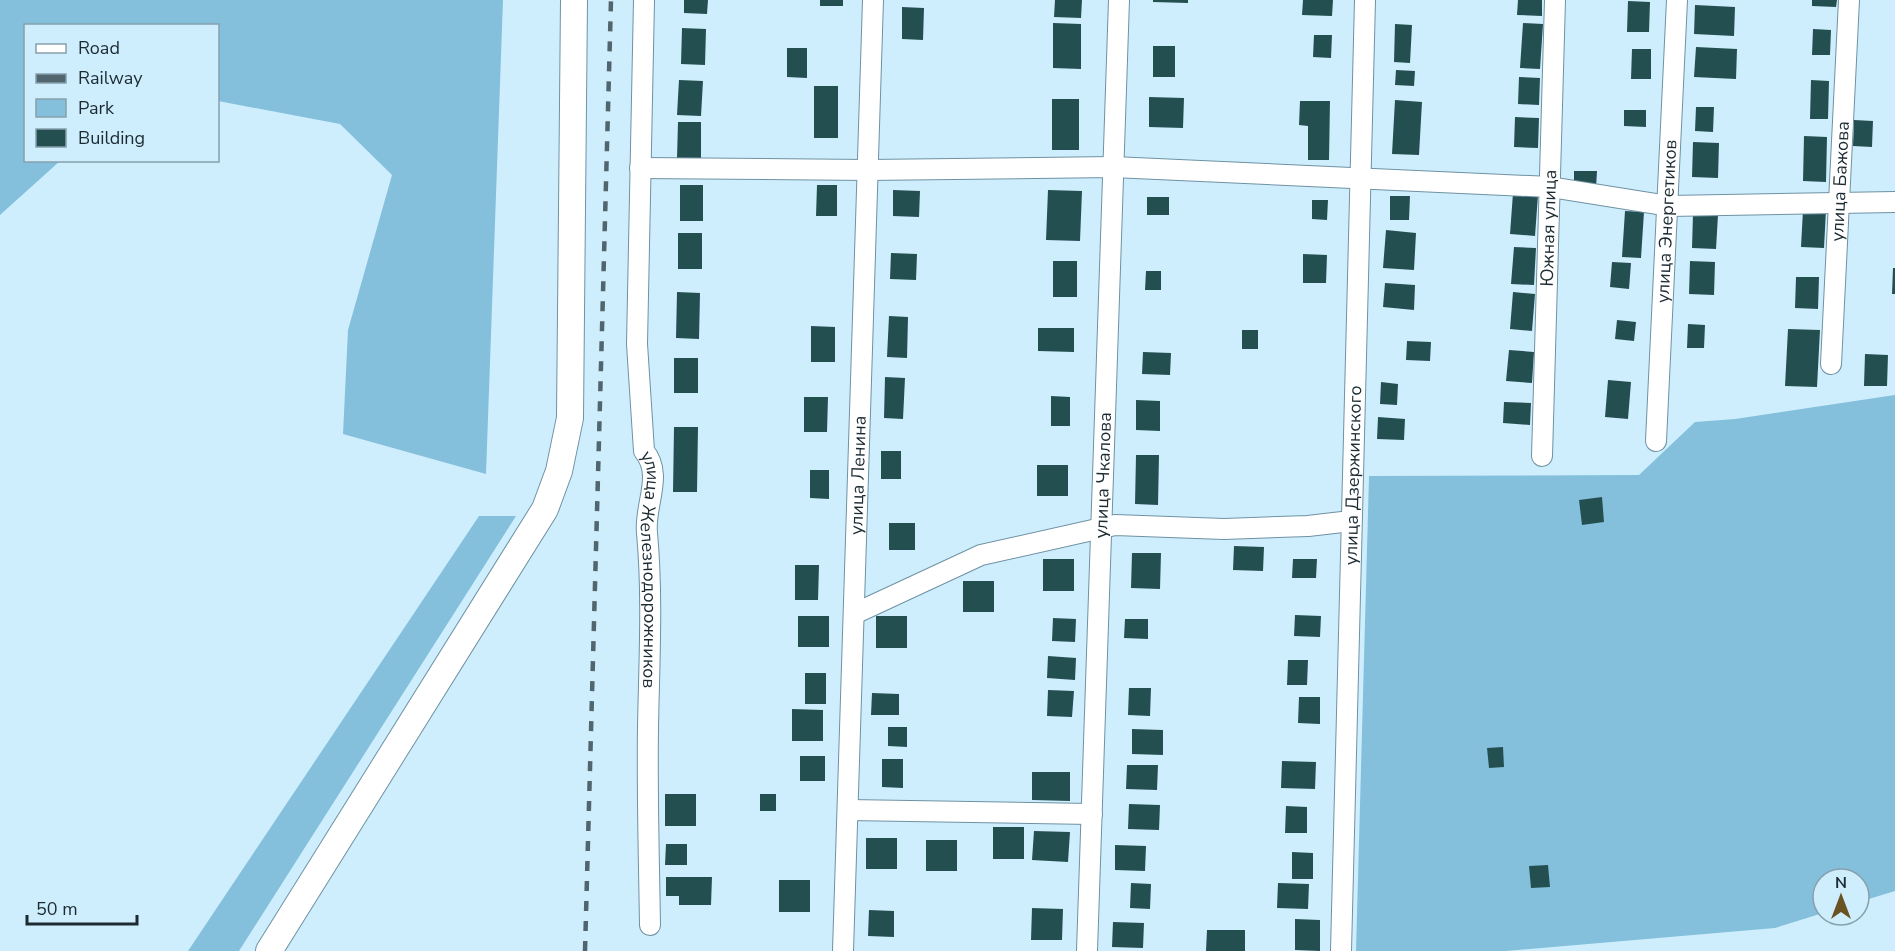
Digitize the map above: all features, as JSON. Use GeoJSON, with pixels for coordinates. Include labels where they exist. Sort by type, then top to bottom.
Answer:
{"type":"FeatureCollection","features":[{"type":"Feature","properties":{"kind":"main road"},"geometry":{"type":"LineString","coordinates":[[269,951],[545,509],[559,471],[570,418],[574,0]]}},
{"type":"Feature","properties":{"kind":"street","name":"улица Железнодорожников"},"geometry":{"type":"LineString","coordinates":[[644,0],[637,344],[644,451],[652,461],[654,482],[646,520],[651,572],[648,771],[650,925]]}},
{"type":"Feature","properties":{"kind":"street","name":"улица Ленина"},"geometry":{"type":"LineString","coordinates":[[843,951],[873,0]]}},
{"type":"Feature","properties":{"kind":"street","name":"улица Чкалова"},"geometry":{"type":"LineString","coordinates":[[1087,951],[1119,0]]}},
{"type":"Feature","properties":{"kind":"street","name":"улица Дзержинского"},"geometry":{"type":"LineString","coordinates":[[1341,951],[1365,0]]}},
{"type":"Feature","properties":{"kind":"street","name":"Южная улица"},"geometry":{"type":"LineString","coordinates":[[1542,456],[1555,0]]}},
{"type":"Feature","properties":{"kind":"street","name":"улица Энергетиков"},"geometry":{"type":"LineString","coordinates":[[1656,441],[1669,206],[1677,0]]}},
{"type":"Feature","properties":{"kind":"street","name":"улица Бажова"},"geometry":{"type":"LineString","coordinates":[[1831,364],[1849,0]]}},
{"type":"Feature","properties":{"kind":"street"},"geometry":{"type":"LineString","coordinates":[[640,168],[868,170],[1113,167],[1550,187],[1669,206],[1895,202]]}},
{"type":"Feature","properties":{"kind":"street"},"geometry":{"type":"LineString","coordinates":[[854,614],[981,555],[1115,525],[1224,529],[1297,527],[1351,521]]}},
{"type":"Feature","properties":{"kind":"street"},"geometry":{"type":"LineString","coordinates":[[848,810],[1092,814]]}},
{"type":"Feature","properties":{"kind":"green space"},"geometry":{"type":"Polygon","coordinates":[[[0,0],[503,0],[486,474],[343,434],[348,330],[392,175],[340,124],[219,101],[219,24],[24,24],[24,162],[59,162],[0,215],[0,0]]]}},
{"type":"Feature","properties":{"kind":"green space"},"geometry":{"type":"Polygon","coordinates":[[[1895,395],[1895,891],[1871,898],[1871,867],[1811,867],[1811,917],[1775,928],[1506,951],[1356,951],[1369,476],[1639,475],[1695,422],[1735,419],[1895,395]]]}},
{"type":"Feature","properties":{"kind":"green space"},"geometry":{"type":"Polygon","coordinates":[[[479,516],[516,516],[239,951],[188,951],[479,516]]]}},
{"type":"Feature","properties":{"kind":"building"},"geometry":{"type":"Polygon","coordinates":[[[684,0],[708,0],[707,14],[684,13],[684,0]]]}},
{"type":"Feature","properties":{"kind":"building"},"geometry":{"type":"Polygon","coordinates":[[[820,0],[843,0],[843,6],[820,6],[820,0]]]}},
{"type":"Feature","properties":{"kind":"building"},"geometry":{"type":"Polygon","coordinates":[[[1055,0],[1082,0],[1081,18],[1054,17],[1055,0]]]}},
{"type":"Feature","properties":{"kind":"building"},"geometry":{"type":"Polygon","coordinates":[[[1153,0],[1188,0],[1188,3],[1153,2],[1153,0]]]}},
{"type":"Feature","properties":{"kind":"building"},"geometry":{"type":"Polygon","coordinates":[[[1303,0],[1333,0],[1332,16],[1302,15],[1303,0]]]}},
{"type":"Feature","properties":{"kind":"building"},"geometry":{"type":"Polygon","coordinates":[[[1518,0],[1542,0],[1542,16],[1517,15],[1518,0]]]}},
{"type":"Feature","properties":{"kind":"building"},"geometry":{"type":"Polygon","coordinates":[[[1812,0],[1837,0],[1836,7],[1812,6],[1812,0]]]}},
{"type":"Feature","properties":{"kind":"building"},"geometry":{"type":"Polygon","coordinates":[[[1628,1],[1650,2],[1649,32],[1627,32],[1628,1]]]}},
{"type":"Feature","properties":{"kind":"building"},"geometry":{"type":"Polygon","coordinates":[[[1695,5],[1735,7],[1734,36],[1694,34],[1695,5]]]}},
{"type":"Feature","properties":{"kind":"building"},"geometry":{"type":"Polygon","coordinates":[[[902,7],[924,8],[923,40],[902,39],[902,7]]]}},
{"type":"Feature","properties":{"kind":"building"},"geometry":{"type":"Polygon","coordinates":[[[1053,23],[1081,24],[1081,69],[1053,68],[1053,23]]]}},
{"type":"Feature","properties":{"kind":"building"},"geometry":{"type":"Polygon","coordinates":[[[1523,23],[1543,24],[1540,69],[1520,68],[1523,23]]]}},
{"type":"Feature","properties":{"kind":"building"},"geometry":{"type":"Polygon","coordinates":[[[1395,24],[1412,25],[1410,63],[1394,62],[1395,24]]]}},
{"type":"Feature","properties":{"kind":"building"},"geometry":{"type":"Polygon","coordinates":[[[682,28],[706,29],[705,65],[681,64],[682,28]]]}},
{"type":"Feature","properties":{"kind":"building"},"geometry":{"type":"Polygon","coordinates":[[[1813,29],[1831,30],[1830,55],[1812,55],[1813,29]]]}},
{"type":"Feature","properties":{"kind":"building"},"geometry":{"type":"Polygon","coordinates":[[[1314,35],[1332,35],[1331,58],[1313,57],[1314,35]]]}},
{"type":"Feature","properties":{"kind":"building"},"geometry":{"type":"Polygon","coordinates":[[[1153,46],[1175,46],[1175,77],[1153,77],[1153,46]]]}},
{"type":"Feature","properties":{"kind":"building"},"geometry":{"type":"Polygon","coordinates":[[[1696,47],[1737,49],[1736,79],[1694,77],[1696,47]]]}},
{"type":"Feature","properties":{"kind":"building"},"geometry":{"type":"Polygon","coordinates":[[[787,48],[807,48],[807,78],[787,77],[787,48]]]}},
{"type":"Feature","properties":{"kind":"building"},"geometry":{"type":"Polygon","coordinates":[[[1632,49],[1651,49],[1651,79],[1631,79],[1632,49]]]}},
{"type":"Feature","properties":{"kind":"building"},"geometry":{"type":"Polygon","coordinates":[[[1396,70],[1415,71],[1414,86],[1395,85],[1396,70]]]}},
{"type":"Feature","properties":{"kind":"building"},"geometry":{"type":"Polygon","coordinates":[[[1519,77],[1540,78],[1539,105],[1518,104],[1519,77]]]}},
{"type":"Feature","properties":{"kind":"building"},"geometry":{"type":"Polygon","coordinates":[[[679,80],[703,81],[701,116],[677,115],[679,80]]]}},
{"type":"Feature","properties":{"kind":"building"},"geometry":{"type":"Polygon","coordinates":[[[1811,80],[1829,81],[1828,119],[1810,119],[1811,80]]]}},
{"type":"Feature","properties":{"kind":"building"},"geometry":{"type":"Polygon","coordinates":[[[814,86],[838,86],[838,138],[814,138],[814,86]]]}},
{"type":"Feature","properties":{"kind":"building"},"geometry":{"type":"Polygon","coordinates":[[[1149,97],[1184,98],[1183,128],[1149,127],[1149,97]]]}},
{"type":"Feature","properties":{"kind":"building"},"geometry":{"type":"Polygon","coordinates":[[[1052,99],[1079,99],[1079,150],[1052,150],[1052,99]]]}},
{"type":"Feature","properties":{"kind":"building"},"geometry":{"type":"Polygon","coordinates":[[[1395,100],[1422,102],[1419,155],[1392,154],[1395,100]]]}},
{"type":"Feature","properties":{"kind":"building"},"geometry":{"type":"Polygon","coordinates":[[[1300,101],[1330,101],[1329,160],[1308,160],[1308,126],[1299,125],[1300,101]]]}},
{"type":"Feature","properties":{"kind":"building"},"geometry":{"type":"Polygon","coordinates":[[[1696,107],[1714,107],[1713,132],[1695,131],[1696,107]]]}},
{"type":"Feature","properties":{"kind":"building"},"geometry":{"type":"Polygon","coordinates":[[[1624,110],[1646,110],[1646,127],[1624,126],[1624,110]]]}},
{"type":"Feature","properties":{"kind":"building"},"geometry":{"type":"Polygon","coordinates":[[[1515,117],[1539,118],[1538,148],[1514,147],[1515,117]]]}},
{"type":"Feature","properties":{"kind":"building"},"geometry":{"type":"Polygon","coordinates":[[[1854,120],[1873,121],[1872,147],[1853,146],[1854,120]]]}},
{"type":"Feature","properties":{"kind":"building"},"geometry":{"type":"Polygon","coordinates":[[[678,122],[701,122],[701,158],[677,158],[678,122]]]}},
{"type":"Feature","properties":{"kind":"building"},"geometry":{"type":"Polygon","coordinates":[[[1804,136],[1827,137],[1826,182],[1803,181],[1804,136]]]}},
{"type":"Feature","properties":{"kind":"building"},"geometry":{"type":"Polygon","coordinates":[[[1693,142],[1719,143],[1718,178],[1692,177],[1693,142]]]}},
{"type":"Feature","properties":{"kind":"building"},"geometry":{"type":"Polygon","coordinates":[[[1574,171],[1597,171],[1596,188],[1574,187],[1574,171]]]}},
{"type":"Feature","properties":{"kind":"building"},"geometry":{"type":"Polygon","coordinates":[[[680,185],[703,185],[703,221],[680,221],[680,185]]]}},
{"type":"Feature","properties":{"kind":"building"},"geometry":{"type":"Polygon","coordinates":[[[817,185],[837,185],[837,216],[816,216],[817,185]]]}},
{"type":"Feature","properties":{"kind":"building"},"geometry":{"type":"Polygon","coordinates":[[[893,190],[920,191],[919,217],[893,216],[893,190]]]}},
{"type":"Feature","properties":{"kind":"building"},"geometry":{"type":"Polygon","coordinates":[[[1048,190],[1082,191],[1080,241],[1046,240],[1048,190]]]}},
{"type":"Feature","properties":{"kind":"building"},"geometry":{"type":"Polygon","coordinates":[[[1513,193],[1538,195],[1535,236],[1510,234],[1513,193]]]}},
{"type":"Feature","properties":{"kind":"building"},"geometry":{"type":"Polygon","coordinates":[[[1390,196],[1410,196],[1409,220],[1390,220],[1390,196]]]}},
{"type":"Feature","properties":{"kind":"building"},"geometry":{"type":"Polygon","coordinates":[[[1147,197],[1169,197],[1169,215],[1147,215],[1147,197]]]}},
{"type":"Feature","properties":{"kind":"building"},"geometry":{"type":"Polygon","coordinates":[[[1312,200],[1328,200],[1327,220],[1312,219],[1312,200]]]}},
{"type":"Feature","properties":{"kind":"building"},"geometry":{"type":"Polygon","coordinates":[[[1803,210],[1826,210],[1824,248],[1801,247],[1803,210]]]}},
{"type":"Feature","properties":{"kind":"building"},"geometry":{"type":"Polygon","coordinates":[[[1625,211],[1644,212],[1641,258],[1622,257],[1625,211]]]}},
{"type":"Feature","properties":{"kind":"building"},"geometry":{"type":"Polygon","coordinates":[[[1693,214],[1718,215],[1716,249],[1692,248],[1693,214]]]}},
{"type":"Feature","properties":{"kind":"building"},"geometry":{"type":"Polygon","coordinates":[[[1386,230],[1416,233],[1414,270],[1383,268],[1386,230]]]}},
{"type":"Feature","properties":{"kind":"building"},"geometry":{"type":"Polygon","coordinates":[[[678,233],[702,233],[702,269],[678,269],[678,233]]]}},
{"type":"Feature","properties":{"kind":"building"},"geometry":{"type":"Polygon","coordinates":[[[1514,247],[1536,248],[1534,285],[1511,284],[1514,247]]]}},
{"type":"Feature","properties":{"kind":"building"},"geometry":{"type":"Polygon","coordinates":[[[891,253],[917,254],[916,280],[890,279],[891,253]]]}},
{"type":"Feature","properties":{"kind":"building"},"geometry":{"type":"Polygon","coordinates":[[[1303,254],[1327,255],[1326,283],[1303,283],[1303,254]]]}},
{"type":"Feature","properties":{"kind":"building"},"geometry":{"type":"Polygon","coordinates":[[[1053,261],[1077,261],[1077,297],[1053,297],[1053,261]]]}},
{"type":"Feature","properties":{"kind":"building"},"geometry":{"type":"Polygon","coordinates":[[[1690,261],[1715,262],[1714,295],[1689,294],[1690,261]]]}},
{"type":"Feature","properties":{"kind":"building"},"geometry":{"type":"Polygon","coordinates":[[[1612,262],[1631,263],[1629,289],[1610,287],[1612,262]]]}},
{"type":"Feature","properties":{"kind":"building"},"geometry":{"type":"Polygon","coordinates":[[[1893,268],[1895,268],[1895,294],[1892,294],[1893,268]]]}},
{"type":"Feature","properties":{"kind":"building"},"geometry":{"type":"Polygon","coordinates":[[[1146,271],[1161,271],[1161,290],[1145,290],[1146,271]]]}},
{"type":"Feature","properties":{"kind":"building"},"geometry":{"type":"Polygon","coordinates":[[[1796,277],[1819,277],[1818,309],[1795,308],[1796,277]]]}},
{"type":"Feature","properties":{"kind":"building"},"geometry":{"type":"Polygon","coordinates":[[[1385,283],[1415,285],[1414,310],[1383,307],[1385,283]]]}},
{"type":"Feature","properties":{"kind":"building"},"geometry":{"type":"Polygon","coordinates":[[[677,292],[700,293],[699,339],[676,338],[677,292]]]}},
{"type":"Feature","properties":{"kind":"building"},"geometry":{"type":"Polygon","coordinates":[[[1513,292],[1535,294],[1532,331],[1510,329],[1513,292]]]}},
{"type":"Feature","properties":{"kind":"building"},"geometry":{"type":"Polygon","coordinates":[[[889,316],[908,317],[907,358],[887,357],[889,316]]]}},
{"type":"Feature","properties":{"kind":"building"},"geometry":{"type":"Polygon","coordinates":[[[1617,320],[1636,322],[1634,341],[1615,339],[1617,320]]]}},
{"type":"Feature","properties":{"kind":"building"},"geometry":{"type":"Polygon","coordinates":[[[1688,324],[1705,325],[1704,348],[1687,348],[1688,324]]]}},
{"type":"Feature","properties":{"kind":"building"},"geometry":{"type":"Polygon","coordinates":[[[811,326],[835,327],[835,362],[811,362],[811,326]]]}},
{"type":"Feature","properties":{"kind":"building"},"geometry":{"type":"Polygon","coordinates":[[[1038,328],[1074,328],[1074,352],[1038,351],[1038,328]]]}},
{"type":"Feature","properties":{"kind":"building"},"geometry":{"type":"Polygon","coordinates":[[[1788,329],[1820,330],[1817,387],[1785,386],[1788,329]]]}},
{"type":"Feature","properties":{"kind":"building"},"geometry":{"type":"Polygon","coordinates":[[[1242,330],[1258,330],[1258,349],[1242,349],[1242,330]]]}},
{"type":"Feature","properties":{"kind":"building"},"geometry":{"type":"Polygon","coordinates":[[[1407,341],[1431,342],[1430,361],[1406,360],[1407,341]]]}},
{"type":"Feature","properties":{"kind":"building"},"geometry":{"type":"Polygon","coordinates":[[[1509,350],[1534,352],[1532,383],[1506,381],[1509,350]]]}},
{"type":"Feature","properties":{"kind":"building"},"geometry":{"type":"Polygon","coordinates":[[[1143,352],[1171,353],[1170,375],[1142,374],[1143,352]]]}},
{"type":"Feature","properties":{"kind":"building"},"geometry":{"type":"Polygon","coordinates":[[[1865,354],[1888,355],[1887,386],[1864,386],[1865,354]]]}},
{"type":"Feature","properties":{"kind":"building"},"geometry":{"type":"Polygon","coordinates":[[[674,358],[698,358],[698,393],[674,393],[674,358]]]}},
{"type":"Feature","properties":{"kind":"building"},"geometry":{"type":"Polygon","coordinates":[[[885,377],[905,378],[903,419],[884,418],[885,377]]]}},
{"type":"Feature","properties":{"kind":"building"},"geometry":{"type":"Polygon","coordinates":[[[1608,380],[1631,382],[1628,419],[1605,417],[1608,380]]]}},
{"type":"Feature","properties":{"kind":"building"},"geometry":{"type":"Polygon","coordinates":[[[1381,382],[1398,384],[1397,405],[1380,404],[1381,382]]]}},
{"type":"Feature","properties":{"kind":"building"},"geometry":{"type":"Polygon","coordinates":[[[1051,396],[1070,397],[1070,426],[1051,426],[1051,396]]]}},
{"type":"Feature","properties":{"kind":"building"},"geometry":{"type":"Polygon","coordinates":[[[804,397],[828,397],[827,432],[804,432],[804,397]]]}},
{"type":"Feature","properties":{"kind":"building"},"geometry":{"type":"Polygon","coordinates":[[[1136,400],[1160,401],[1160,431],[1136,430],[1136,400]]]}},
{"type":"Feature","properties":{"kind":"building"},"geometry":{"type":"Polygon","coordinates":[[[1504,402],[1531,403],[1530,425],[1503,423],[1504,402]]]}},
{"type":"Feature","properties":{"kind":"building"},"geometry":{"type":"Polygon","coordinates":[[[1378,417],[1405,419],[1404,440],[1377,439],[1378,417]]]}},
{"type":"Feature","properties":{"kind":"building"},"geometry":{"type":"Polygon","coordinates":[[[674,427],[698,427],[697,492],[673,492],[674,427]]]}},
{"type":"Feature","properties":{"kind":"building"},"geometry":{"type":"Polygon","coordinates":[[[881,451],[901,451],[901,479],[881,479],[881,451]]]}},
{"type":"Feature","properties":{"kind":"building"},"geometry":{"type":"Polygon","coordinates":[[[1136,455],[1159,455],[1158,505],[1135,504],[1136,455]]]}},
{"type":"Feature","properties":{"kind":"building"},"geometry":{"type":"Polygon","coordinates":[[[1037,465],[1068,465],[1068,496],[1037,496],[1037,465]]]}},
{"type":"Feature","properties":{"kind":"building"},"geometry":{"type":"Polygon","coordinates":[[[810,470],[829,470],[829,499],[810,498],[810,470]]]}},
{"type":"Feature","properties":{"kind":"building"},"geometry":{"type":"Polygon","coordinates":[[[1602,497],[1604,522],[1582,525],[1579,500],[1602,497]]]}},
{"type":"Feature","properties":{"kind":"building"},"geometry":{"type":"Polygon","coordinates":[[[889,523],[915,523],[915,550],[889,550],[889,523]]]}},
{"type":"Feature","properties":{"kind":"building"},"geometry":{"type":"Polygon","coordinates":[[[1234,546],[1264,547],[1263,571],[1233,570],[1234,546]]]}},
{"type":"Feature","properties":{"kind":"building"},"geometry":{"type":"Polygon","coordinates":[[[1132,553],[1161,553],[1160,589],[1131,588],[1132,553]]]}},
{"type":"Feature","properties":{"kind":"building"},"geometry":{"type":"Polygon","coordinates":[[[1043,559],[1074,559],[1074,591],[1043,591],[1043,559]]]}},
{"type":"Feature","properties":{"kind":"building"},"geometry":{"type":"Polygon","coordinates":[[[1293,559],[1317,559],[1316,578],[1292,578],[1293,559]]]}},
{"type":"Feature","properties":{"kind":"building"},"geometry":{"type":"Polygon","coordinates":[[[795,565],[819,565],[818,600],[795,600],[795,565]]]}},
{"type":"Feature","properties":{"kind":"building"},"geometry":{"type":"Polygon","coordinates":[[[963,581],[994,581],[994,612],[963,612],[963,581]]]}},
{"type":"Feature","properties":{"kind":"building"},"geometry":{"type":"Polygon","coordinates":[[[1295,615],[1321,616],[1320,637],[1294,636],[1295,615]]]}},
{"type":"Feature","properties":{"kind":"building"},"geometry":{"type":"Polygon","coordinates":[[[798,616],[829,616],[829,647],[798,647],[798,616]]]}},
{"type":"Feature","properties":{"kind":"building"},"geometry":{"type":"Polygon","coordinates":[[[876,616],[907,616],[907,648],[876,648],[876,616]]]}},
{"type":"Feature","properties":{"kind":"building"},"geometry":{"type":"Polygon","coordinates":[[[1053,618],[1076,619],[1075,642],[1052,641],[1053,618]]]}},
{"type":"Feature","properties":{"kind":"building"},"geometry":{"type":"Polygon","coordinates":[[[1125,619],[1148,619],[1148,639],[1124,638],[1125,619]]]}},
{"type":"Feature","properties":{"kind":"building"},"geometry":{"type":"Polygon","coordinates":[[[1048,656],[1076,658],[1075,680],[1047,678],[1048,656]]]}},
{"type":"Feature","properties":{"kind":"building"},"geometry":{"type":"Polygon","coordinates":[[[1288,660],[1308,660],[1307,685],[1287,685],[1288,660]]]}},
{"type":"Feature","properties":{"kind":"building"},"geometry":{"type":"Polygon","coordinates":[[[805,673],[826,673],[826,704],[805,704],[805,673]]]}},
{"type":"Feature","properties":{"kind":"building"},"geometry":{"type":"Polygon","coordinates":[[[1129,688],[1151,688],[1150,716],[1128,715],[1129,688]]]}},
{"type":"Feature","properties":{"kind":"building"},"geometry":{"type":"Polygon","coordinates":[[[1048,690],[1074,691],[1072,717],[1047,716],[1048,690]]]}},
{"type":"Feature","properties":{"kind":"building"},"geometry":{"type":"Polygon","coordinates":[[[872,693],[899,694],[899,715],[871,715],[872,693]]]}},
{"type":"Feature","properties":{"kind":"building"},"geometry":{"type":"Polygon","coordinates":[[[1299,697],[1320,697],[1320,724],[1298,723],[1299,697]]]}},
{"type":"Feature","properties":{"kind":"building"},"geometry":{"type":"Polygon","coordinates":[[[792,709],[823,710],[823,741],[792,741],[792,709]]]}},
{"type":"Feature","properties":{"kind":"building"},"geometry":{"type":"Polygon","coordinates":[[[888,727],[907,727],[907,747],[888,746],[888,727]]]}},
{"type":"Feature","properties":{"kind":"building"},"geometry":{"type":"Polygon","coordinates":[[[1132,729],[1163,730],[1163,755],[1132,754],[1132,729]]]}},
{"type":"Feature","properties":{"kind":"building"},"geometry":{"type":"Polygon","coordinates":[[[1503,747],[1504,767],[1489,768],[1487,748],[1503,747]]]}},
{"type":"Feature","properties":{"kind":"building"},"geometry":{"type":"Polygon","coordinates":[[[800,756],[825,756],[825,781],[800,781],[800,756]]]}},
{"type":"Feature","properties":{"kind":"building"},"geometry":{"type":"Polygon","coordinates":[[[882,759],[903,759],[903,788],[882,787],[882,759]]]}},
{"type":"Feature","properties":{"kind":"building"},"geometry":{"type":"Polygon","coordinates":[[[1282,761],[1316,762],[1315,789],[1281,788],[1282,761]]]}},
{"type":"Feature","properties":{"kind":"building"},"geometry":{"type":"Polygon","coordinates":[[[1127,765],[1158,765],[1157,790],[1126,789],[1127,765]]]}},
{"type":"Feature","properties":{"kind":"building"},"geometry":{"type":"Polygon","coordinates":[[[1032,772],[1070,772],[1070,801],[1032,800],[1032,772]]]}},
{"type":"Feature","properties":{"kind":"building"},"geometry":{"type":"Polygon","coordinates":[[[665,794],[696,794],[696,826],[665,826],[665,794]]]}},
{"type":"Feature","properties":{"kind":"building"},"geometry":{"type":"Polygon","coordinates":[[[760,794],[776,794],[776,811],[760,811],[760,794]]]}},
{"type":"Feature","properties":{"kind":"building"},"geometry":{"type":"Polygon","coordinates":[[[1129,804],[1160,805],[1159,830],[1128,829],[1129,804]]]}},
{"type":"Feature","properties":{"kind":"building"},"geometry":{"type":"Polygon","coordinates":[[[1286,806],[1307,807],[1307,833],[1285,833],[1286,806]]]}},
{"type":"Feature","properties":{"kind":"building"},"geometry":{"type":"Polygon","coordinates":[[[993,827],[1024,827],[1024,859],[993,859],[993,827]]]}},
{"type":"Feature","properties":{"kind":"building"},"geometry":{"type":"Polygon","coordinates":[[[1034,831],[1070,832],[1068,862],[1032,860],[1034,831]]]}},
{"type":"Feature","properties":{"kind":"building"},"geometry":{"type":"Polygon","coordinates":[[[866,838],[897,838],[897,869],[866,869],[866,838]]]}},
{"type":"Feature","properties":{"kind":"building"},"geometry":{"type":"Polygon","coordinates":[[[926,840],[957,840],[957,871],[926,871],[926,840]]]}},
{"type":"Feature","properties":{"kind":"building"},"geometry":{"type":"Polygon","coordinates":[[[666,844],[687,844],[687,865],[665,865],[666,844]]]}},
{"type":"Feature","properties":{"kind":"building"},"geometry":{"type":"Polygon","coordinates":[[[1115,845],[1146,846],[1145,871],[1115,870],[1115,845]]]}},
{"type":"Feature","properties":{"kind":"building"},"geometry":{"type":"Polygon","coordinates":[[[1292,852],[1313,853],[1313,879],[1292,879],[1292,852]]]}},
{"type":"Feature","properties":{"kind":"building"},"geometry":{"type":"Polygon","coordinates":[[[1548,865],[1550,887],[1531,888],[1529,866],[1548,865]]]}},
{"type":"Feature","properties":{"kind":"building"},"geometry":{"type":"Polygon","coordinates":[[[666,877],[712,877],[711,905],[679,905],[679,896],[666,896],[666,877]]]}},
{"type":"Feature","properties":{"kind":"building"},"geometry":{"type":"Polygon","coordinates":[[[779,880],[810,880],[810,912],[779,912],[779,880]]]}},
{"type":"Feature","properties":{"kind":"building"},"geometry":{"type":"Polygon","coordinates":[[[1131,883],[1151,884],[1150,909],[1130,908],[1131,883]]]}},
{"type":"Feature","properties":{"kind":"building"},"geometry":{"type":"Polygon","coordinates":[[[1278,883],[1309,884],[1308,909],[1277,908],[1278,883]]]}},
{"type":"Feature","properties":{"kind":"building"},"geometry":{"type":"Polygon","coordinates":[[[1032,908],[1063,909],[1062,940],[1031,940],[1032,908]]]}},
{"type":"Feature","properties":{"kind":"building"},"geometry":{"type":"Polygon","coordinates":[[[869,910],[894,911],[894,937],[868,936],[869,910]]]}},
{"type":"Feature","properties":{"kind":"building"},"geometry":{"type":"Polygon","coordinates":[[[1295,919],[1320,920],[1320,951],[1295,950],[1295,919]]]}},
{"type":"Feature","properties":{"kind":"building"},"geometry":{"type":"Polygon","coordinates":[[[1113,922],[1144,923],[1143,948],[1112,947],[1113,922]]]}},
{"type":"Feature","properties":{"kind":"building"},"geometry":{"type":"Polygon","coordinates":[[[1207,930],[1245,930],[1245,951],[1206,951],[1207,930]]]}},
{"type":"Feature","properties":{"kind":"railway"},"geometry":{"type":"LineString","coordinates":[[585,951],[611,0]]}}]}
